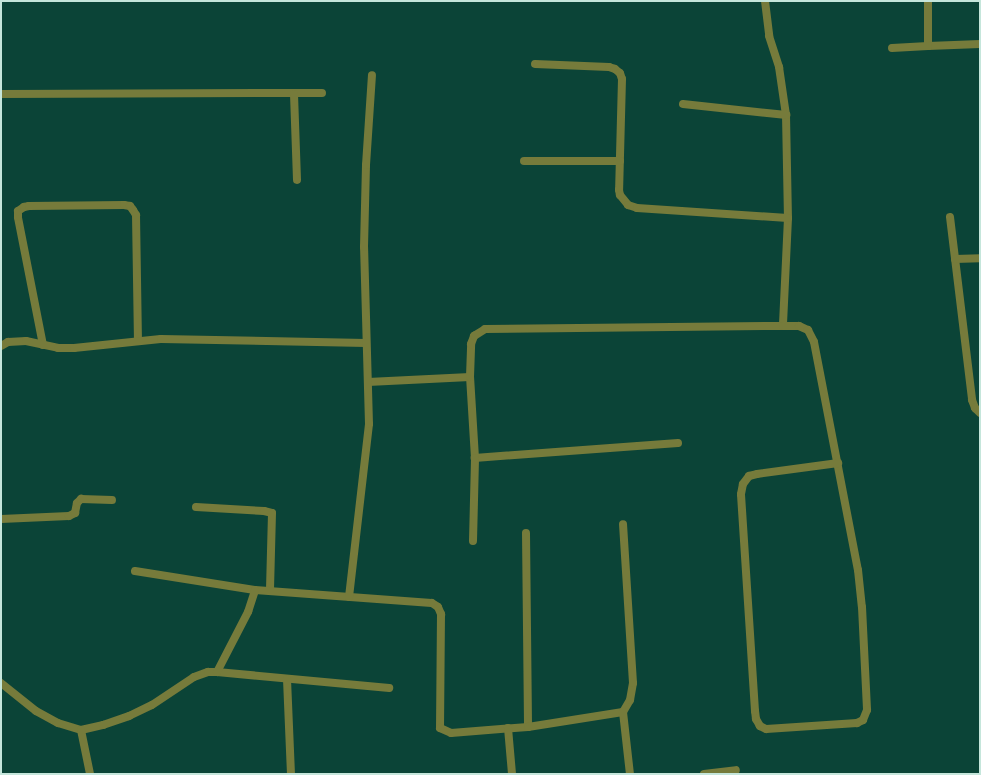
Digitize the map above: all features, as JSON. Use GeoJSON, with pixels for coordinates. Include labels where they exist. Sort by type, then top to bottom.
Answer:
{"type":"FeatureCollection","features":[{"type":"Feature","properties":{"kind":"street"},"geometry":{"type":"LineString","coordinates":[[765,1],[768,36],[779,67],[786,115],[788,218],[783,326]]}},
{"type":"Feature","properties":{"kind":"street"},"geometry":{"type":"LineString","coordinates":[[928,1],[928,46]]}},
{"type":"Feature","properties":{"kind":"street"},"geometry":{"type":"LineString","coordinates":[[892,48],[980,44]]}},
{"type":"Feature","properties":{"kind":"street"},"geometry":{"type":"LineString","coordinates":[[535,64],[609,68],[615,69],[620,73],[622,79],[619,190],[620,196],[628,205],[637,208],[788,218]]}},
{"type":"Feature","properties":{"kind":"street"},"geometry":{"type":"LineString","coordinates":[[349,597],[369,432],[366,343],[366,172],[372,75]]}},
{"type":"Feature","properties":{"kind":"street"},"geometry":{"type":"LineString","coordinates":[[1,94],[322,93]]}},
{"type":"Feature","properties":{"kind":"street"},"geometry":{"type":"LineString","coordinates":[[294,94],[297,180]]}},
{"type":"Feature","properties":{"kind":"street"},"geometry":{"type":"LineString","coordinates":[[683,104],[786,115]]}},
{"type":"Feature","properties":{"kind":"street"},"geometry":{"type":"LineString","coordinates":[[524,161],[620,161]]}},
{"type":"Feature","properties":{"kind":"street"},"geometry":{"type":"LineString","coordinates":[[43,345],[18,217],[18,211],[29,206],[130,206],[136,215],[138,340]]}},
{"type":"Feature","properties":{"kind":"street"},"geometry":{"type":"LineString","coordinates":[[950,217],[972,400],[975,408],[980,413]]}},
{"type":"Feature","properties":{"kind":"street"},"geometry":{"type":"LineString","coordinates":[[955,259],[980,258]]}},
{"type":"Feature","properties":{"kind":"street"},"geometry":{"type":"LineString","coordinates":[[473,541],[475,458],[470,377],[471,344],[474,336],[485,330],[799,326],[808,330],[814,342],[838,463],[858,570],[862,607],[866,716],[863,720],[852,724],[766,729],[760,726],[756,719],[741,494],[743,484],[749,476],[838,463]]}},
{"type":"Feature","properties":{"kind":"street"},"geometry":{"type":"LineString","coordinates":[[1,346],[8,342],[26,341],[58,348],[74,348],[138,340],[366,343]]}},
{"type":"Feature","properties":{"kind":"street"},"geometry":{"type":"LineString","coordinates":[[368,382],[470,377]]}},
{"type":"Feature","properties":{"kind":"street"},"geometry":{"type":"LineString","coordinates":[[475,458],[678,443]]}},
{"type":"Feature","properties":{"kind":"street"},"geometry":{"type":"LineString","coordinates":[[1,519],[69,516],[75,512],[77,503],[82,499],[112,500]]}},
{"type":"Feature","properties":{"kind":"street"},"geometry":{"type":"LineString","coordinates":[[196,507],[264,511],[272,513],[270,591]]}},
{"type":"Feature","properties":{"kind":"street"},"geometry":{"type":"LineString","coordinates":[[623,524],[633,683],[630,700],[623,712],[630,774]]}},
{"type":"Feature","properties":{"kind":"street"},"geometry":{"type":"LineString","coordinates":[[526,533],[528,727]]}},
{"type":"Feature","properties":{"kind":"street"},"geometry":{"type":"LineString","coordinates":[[135,571],[255,590],[424,602],[438,607],[441,614],[440,728],[451,733],[528,727],[623,712]]}},
{"type":"Feature","properties":{"kind":"street"},"geometry":{"type":"LineString","coordinates":[[217,672],[248,612],[255,590]]}},
{"type":"Feature","properties":{"kind":"street"},"geometry":{"type":"LineString","coordinates":[[1,683],[36,711],[58,723],[81,730],[103,725],[129,716],[152,705],[194,677],[208,672],[389,688]]}},
{"type":"Feature","properties":{"kind":"street"},"geometry":{"type":"LineString","coordinates":[[287,679],[292,774]]}},
{"type":"Feature","properties":{"kind":"street"},"geometry":{"type":"LineString","coordinates":[[508,728],[512,774]]}},
{"type":"Feature","properties":{"kind":"street"},"geometry":{"type":"LineString","coordinates":[[81,730],[90,774]]}},
{"type":"Feature","properties":{"kind":"street"},"geometry":{"type":"LineString","coordinates":[[704,774],[736,770]]}}]}
